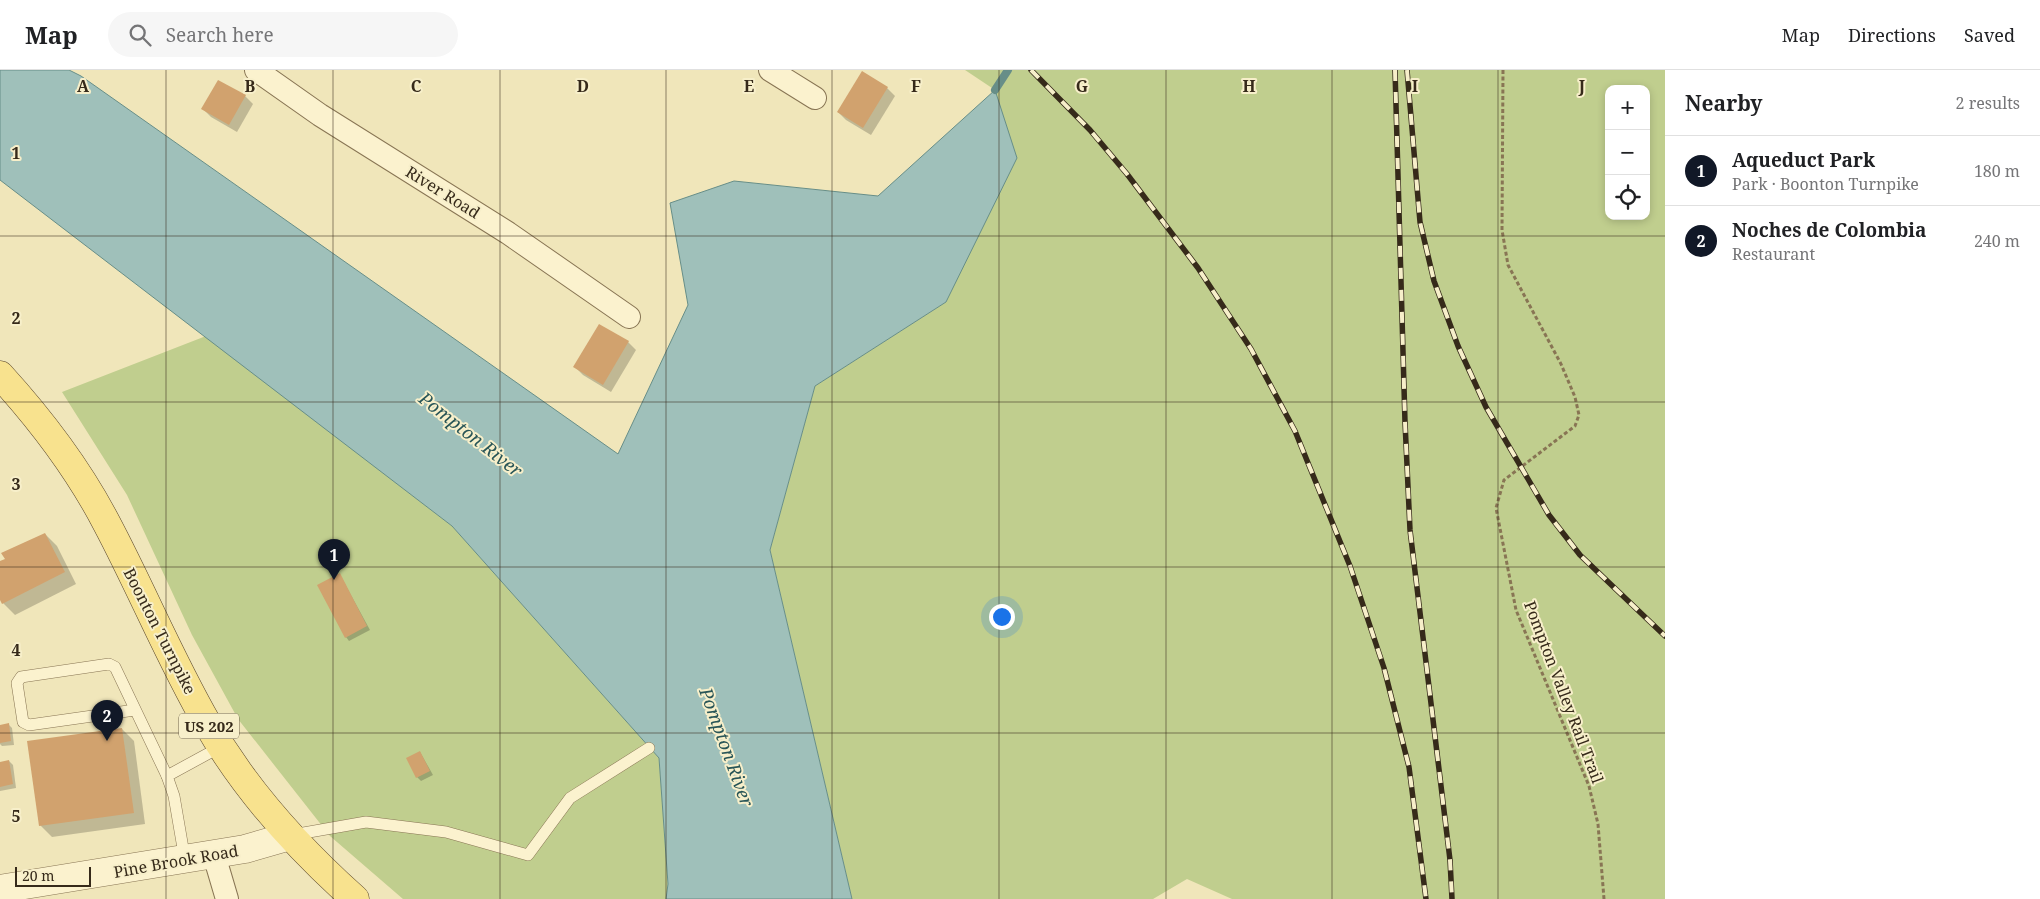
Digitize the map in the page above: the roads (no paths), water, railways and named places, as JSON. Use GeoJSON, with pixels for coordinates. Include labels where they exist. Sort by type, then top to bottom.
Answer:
{"type":"FeatureCollection","features":[{"type":"Feature","properties":{"kind":"main road","name":"Boonton Turnpike"},"geometry":{"type":"LineString","coordinates":[[0,374],[66,457],[107,523],[165,642],[208,724],[246,782],[290,836],[350,898]]}},
{"type":"Feature","properties":{"kind":"street","name":"River Road"},"geometry":{"type":"LineString","coordinates":[[256,70],[320,115],[508,233],[629,317]]}},
{"type":"Feature","properties":{"kind":"street"},"geometry":{"type":"LineString","coordinates":[[770,70],[815,98]]}},
{"type":"Feature","properties":{"kind":"street","name":"Pine Brook Road"},"geometry":{"type":"LineString","coordinates":[[0,889],[214,855],[245,849],[290,836]]}},
{"type":"Feature","properties":{"kind":"street"},"geometry":{"type":"LineString","coordinates":[[214,855],[228,899]]}},
{"type":"Feature","properties":{"kind":"lane"},"geometry":{"type":"LineString","coordinates":[[135,710],[29,725],[23,722],[17,683],[21,677],[109,664],[115,667],[167,776],[174,796],[185,860]]}},
{"type":"Feature","properties":{"kind":"lane"},"geometry":{"type":"LineString","coordinates":[[167,776],[222,746]]}},
{"type":"Feature","properties":{"kind":"lane"},"geometry":{"type":"LineString","coordinates":[[290,836],[366,822],[446,832],[528,855],[570,798],[649,748]]}},
{"type":"Feature","properties":{"kind":"water","name":"Pompton River"},"geometry":{"type":"Polygon","coordinates":[[[0,70],[69,70],[81,76],[618,454],[688,305],[670,203],[734,181],[878,196],[995,90],[1017,158],[946,302],[815,386],[770,550],[852,899],[666,899],[668,884],[659,758],[452,526],[0,180],[0,70]]]}},
{"type":"Feature","properties":{"kind":"waterway"},"geometry":{"type":"LineString","coordinates":[[995,90],[1008,70]]}},
{"type":"Feature","properties":{"kind":"railway"},"geometry":{"type":"LineString","coordinates":[[1031,70],[1090,130],[1127,174],[1198,268],[1251,349],[1295,431],[1350,566],[1384,668],[1409,767],[1426,899]]}},
{"type":"Feature","properties":{"kind":"railway"},"geometry":{"type":"LineString","coordinates":[[1395,70],[1410,530],[1450,860],[1452,899]]}},
{"type":"Feature","properties":{"kind":"railway"},"geometry":{"type":"LineString","coordinates":[[1407,70],[1420,222],[1434,281],[1458,346],[1486,407],[1549,515],[1580,555],[1665,636]]}},
{"type":"Feature","properties":{"kind":"place","name":"Aqueduct Park"},"geometry":{"type":"Point","coordinates":[334,580]}},
{"type":"Feature","properties":{"kind":"place","name":"Noches de Colombia"},"geometry":{"type":"Point","coordinates":[107,741]}}]}
